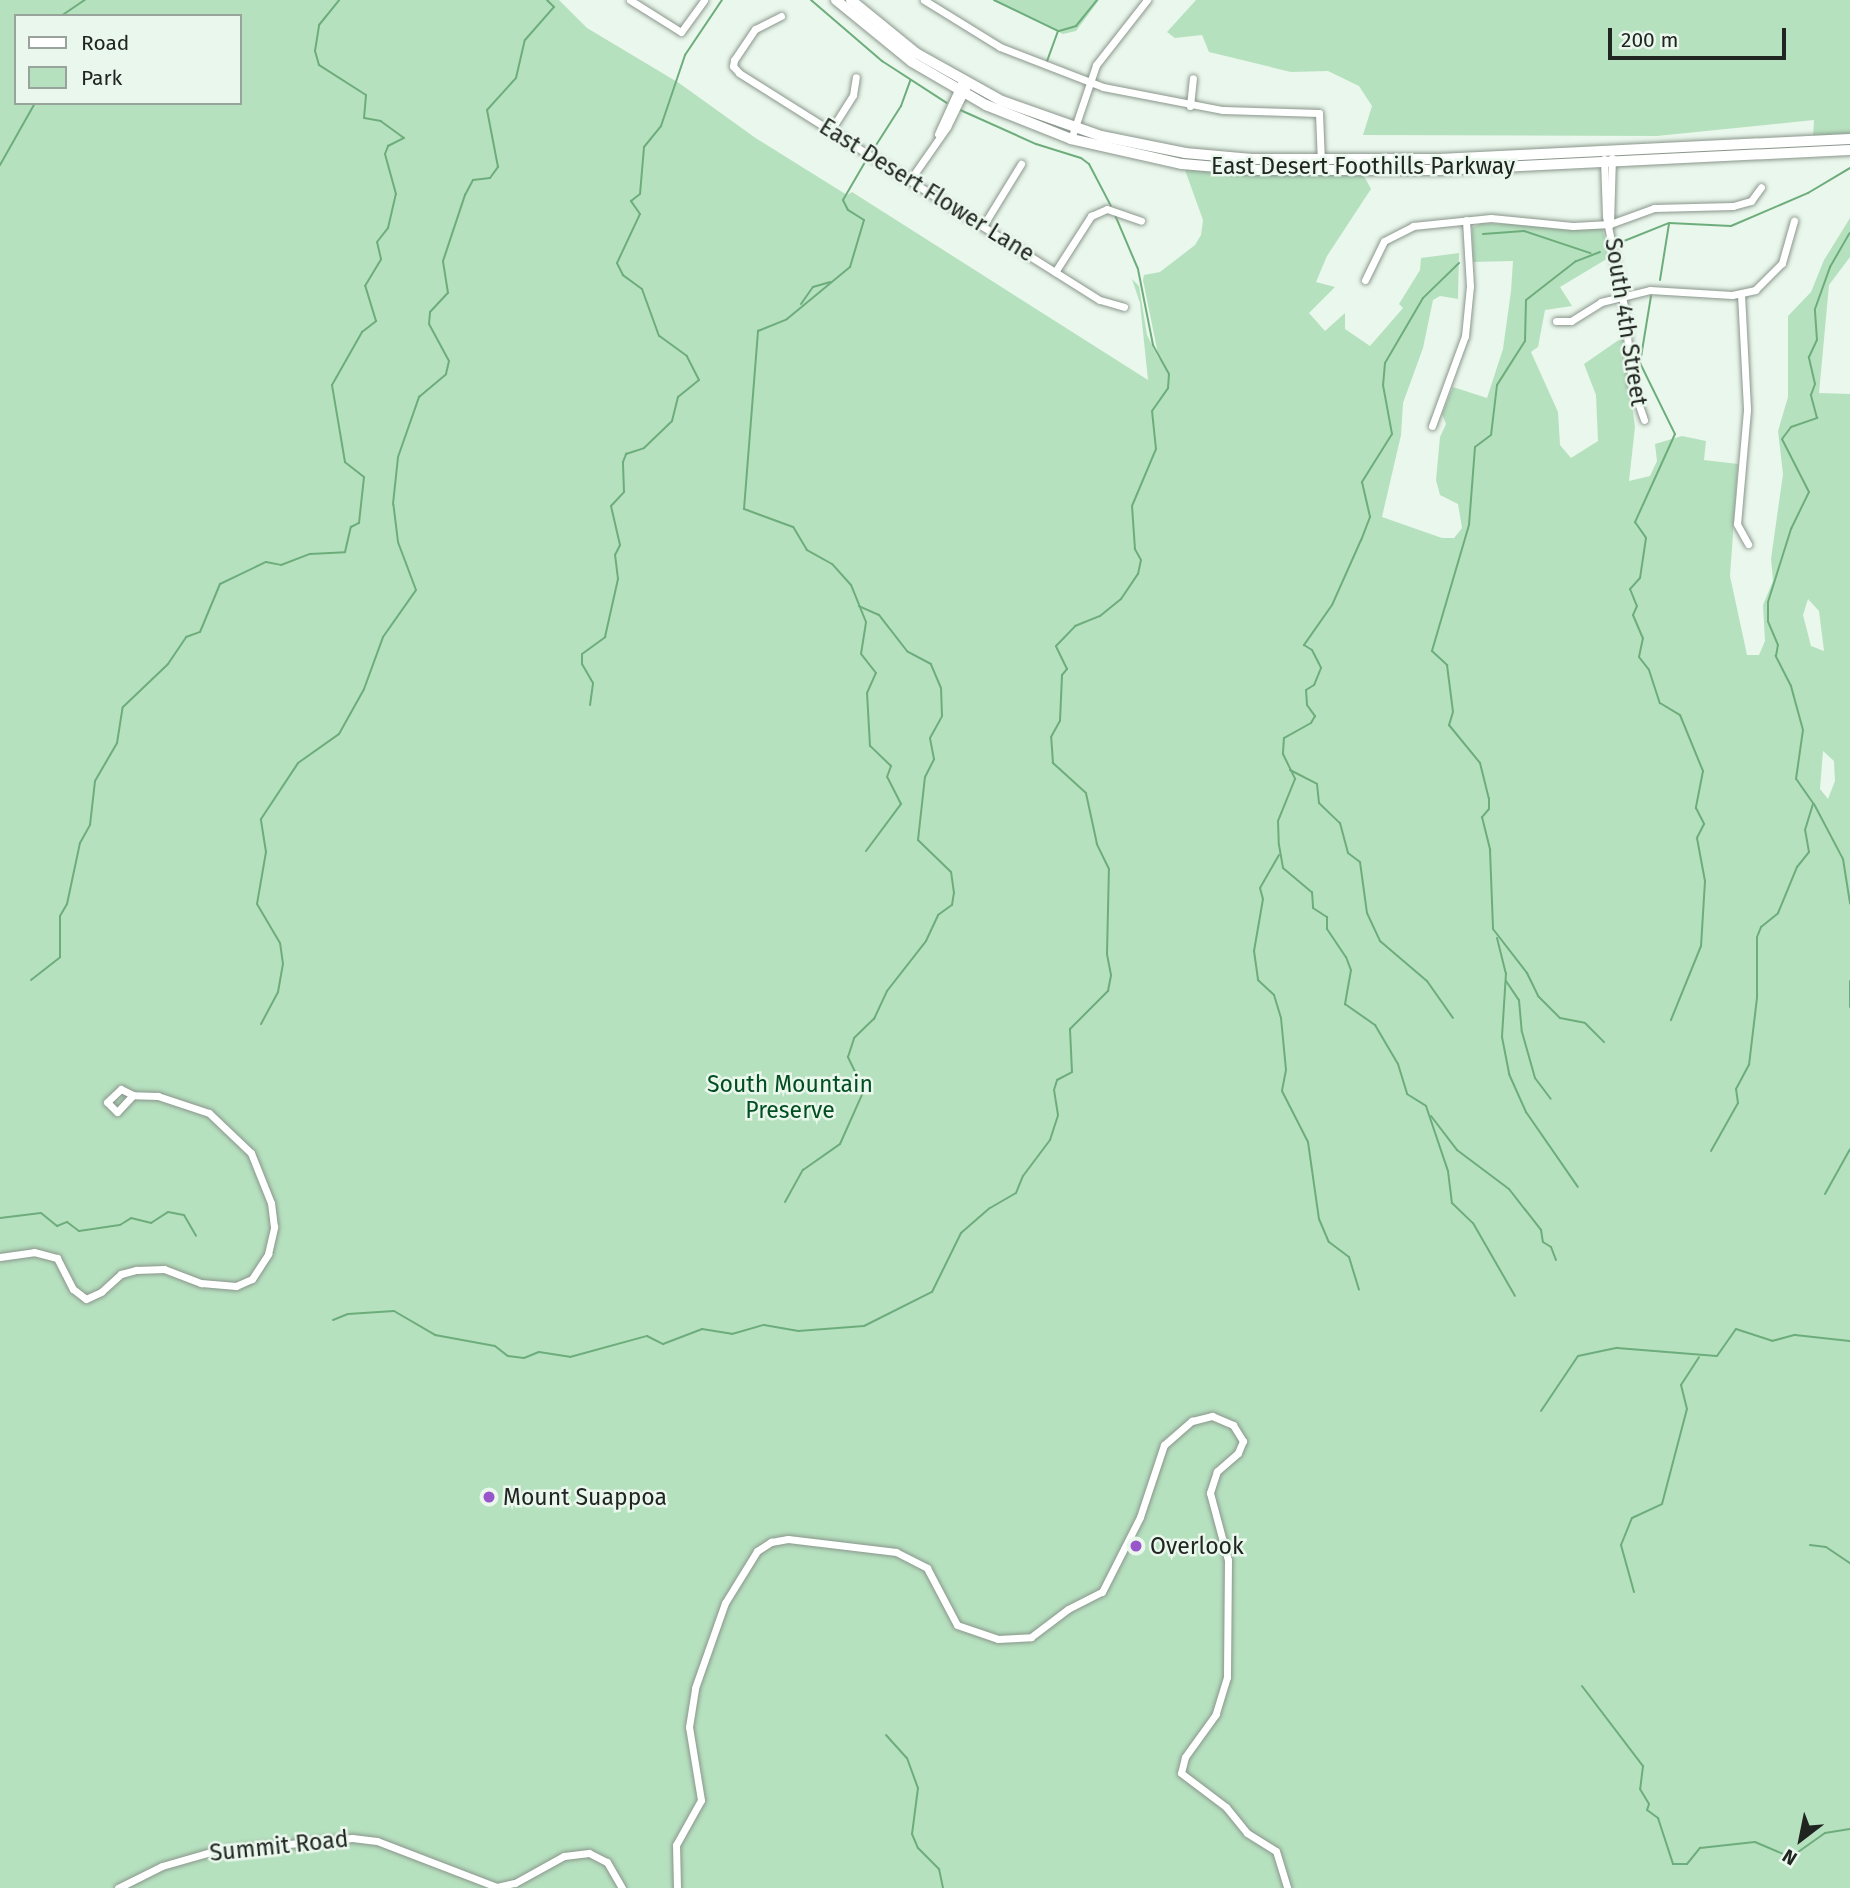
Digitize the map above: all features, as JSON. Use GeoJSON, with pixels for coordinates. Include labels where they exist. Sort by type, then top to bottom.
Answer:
{"type":"FeatureCollection","features":[{"type":"Feature","properties":{"kind":"street"},"geometry":{"type":"LineString","coordinates":[[630,0],[681,32],[704,0]]}},
{"type":"Feature","properties":{"kind":"street","name":"East Desert Foothills Parkway"},"geometry":{"type":"LineString","coordinates":[[836,0],[851,5],[904,57],[960,92],[1071,139],[1182,164],[1321,165],[1850,150]]}},
{"type":"Feature","properties":{"kind":"street"},"geometry":{"type":"LineString","coordinates":[[925,0],[1000,47],[1088,83],[1189,106],[1319,113],[1321,165]]}},
{"type":"Feature","properties":{"kind":"street"},"geometry":{"type":"LineString","coordinates":[[1071,139],[1088,83],[1105,51],[1147,0]]}},
{"type":"Feature","properties":{"kind":"street","name":"East Desert Flower Lane"},"geometry":{"type":"LineString","coordinates":[[780,16],[755,29],[733,66],[1100,300],[1124,307]]}},
{"type":"Feature","properties":{"kind":"street"},"geometry":{"type":"LineString","coordinates":[[831,130],[853,95],[856,78]]}},
{"type":"Feature","properties":{"kind":"street"},"geometry":{"type":"LineString","coordinates":[[1189,106],[1193,78]]}},
{"type":"Feature","properties":{"kind":"street"},"geometry":{"type":"LineString","coordinates":[[910,180],[938,136],[960,92]]}},
{"type":"Feature","properties":{"kind":"street","name":"East Desert Foothills Parkway"},"geometry":{"type":"LineString","coordinates":[[960,92],[1074,128],[1185,153],[1321,165]]}},
{"type":"Feature","properties":{"kind":"street","name":"East Desert Foothills Parkway"},"geometry":{"type":"LineString","coordinates":[[1608,157],[1850,139]]}},
{"type":"Feature","properties":{"kind":"street","name":"South 4th Street"},"geometry":{"type":"LineString","coordinates":[[1608,157],[1610,223]]}},
{"type":"Feature","properties":{"kind":"street"},"geometry":{"type":"LineString","coordinates":[[983,226],[1021,164]]}},
{"type":"Feature","properties":{"kind":"street"},"geometry":{"type":"LineString","coordinates":[[1365,280],[1380,246],[1397,230],[1466,220],[1610,223],[1654,208],[1733,206],[1751,201],[1761,187]]}},
{"type":"Feature","properties":{"kind":"street","name":"South 4th Street"},"geometry":{"type":"LineString","coordinates":[[1609,194],[1605,203],[1622,296],[1632,385],[1643,419]]}},
{"type":"Feature","properties":{"kind":"street"},"geometry":{"type":"LineString","coordinates":[[1055,272],[1091,216],[1107,209],[1121,211],[1141,221]]}},
{"type":"Feature","properties":{"kind":"street"},"geometry":{"type":"LineString","coordinates":[[1432,426],[1465,336],[1470,286],[1466,220]]}},
{"type":"Feature","properties":{"kind":"street"},"geometry":{"type":"LineString","coordinates":[[1556,321],[1571,321],[1601,302],[1661,288],[1741,294],[1755,290],[1777,270],[1794,221]]}},
{"type":"Feature","properties":{"kind":"street"},"geometry":{"type":"LineString","coordinates":[[1741,294],[1747,410],[1737,524],[1748,544]]}},
{"type":"Feature","properties":{"kind":"street"},"geometry":{"type":"LineString","coordinates":[[0,1257],[34,1252],[57,1258],[73,1289],[86,1298],[101,1292],[121,1273],[136,1270],[163,1269],[201,1283],[236,1286],[252,1279],[268,1254],[274,1227],[271,1203],[251,1153],[209,1113],[158,1096],[133,1096]]}},
{"type":"Feature","properties":{"kind":"street"},"geometry":{"type":"LineString","coordinates":[[677,1888],[676,1845],[701,1800],[689,1721],[695,1688],[725,1603],[757,1551],[771,1542],[788,1539],[896,1552],[927,1568],[957,1625],[998,1639],[1031,1637],[1068,1609],[1102,1592],[1141,1515],[1164,1445],[1192,1420],[1212,1416],[1233,1425],[1242,1441],[1238,1453],[1217,1471],[1210,1493],[1228,1560],[1227,1673],[1216,1714],[1185,1757],[1181,1769],[1189,1783],[1226,1807],[1247,1833],[1276,1851],[1287,1888]]}},
{"type":"Feature","properties":{"kind":"street","name":"Summit Road"},"geometry":{"type":"LineString","coordinates":[[118,1888],[169,1864],[214,1851],[352,1838],[377,1841],[496,1887],[515,1883],[564,1856],[589,1853],[611,1867],[622,1888]]}},
{"type":"Feature","properties":{"kind":"green space","name":"South Mountain Preserve"},"geometry":{"type":"Polygon","coordinates":[[[0,0],[559,0],[587,28],[679,83],[757,139],[847,195],[852,192],[1148,380],[1140,303],[1132,279],[1139,286],[1147,335],[1159,359],[1143,280],[1144,275],[1160,272],[1195,245],[1201,235],[1203,220],[1185,170],[1364,176],[1371,189],[1327,256],[1316,282],[1335,287],[1309,313],[1325,331],[1345,313],[1345,329],[1370,346],[1403,308],[1399,304],[1420,270],[1421,258],[1459,253],[1458,299],[1440,296],[1433,300],[1423,348],[1403,403],[1401,435],[1382,517],[1442,538],[1454,538],[1462,528],[1458,504],[1440,495],[1436,480],[1440,437],[1446,424],[1442,414],[1453,387],[1487,398],[1503,349],[1511,291],[1513,261],[1473,262],[1472,228],[1481,223],[1602,228],[1610,257],[1560,287],[1572,306],[1545,310],[1538,347],[1531,352],[1558,412],[1560,445],[1571,458],[1598,441],[1596,395],[1584,364],[1623,337],[1635,427],[1629,481],[1650,476],[1657,461],[1655,444],[1682,436],[1706,441],[1704,460],[1738,464],[1730,576],[1747,655],[1759,655],[1765,641],[1763,605],[1773,581],[1771,559],[1783,474],[1778,431],[1788,397],[1788,316],[1811,292],[1824,260],[1850,218],[1850,257],[1829,285],[1819,393],[1850,394],[1850,1888],[0,1888],[0,0]],[[1808,599],[1803,615],[1811,646],[1824,651],[1819,611],[1808,599]],[[1823,751],[1820,789],[1828,799],[1835,781],[1834,761],[1823,751]]]}},
{"type":"Feature","properties":{"kind":"green space"},"geometry":{"type":"Polygon","coordinates":[[[993,0],[1099,0],[1076,31],[1063,34],[993,0]]]}},
{"type":"Feature","properties":{"kind":"green space"},"geometry":{"type":"Polygon","coordinates":[[[1196,0],[1850,0],[1850,136],[1813,138],[1814,120],[1657,136],[1363,135],[1372,106],[1359,86],[1328,71],[1291,72],[1209,52],[1202,35],[1175,38],[1167,32],[1196,0]]]}},
{"type":"Feature","properties":{"kind":"waterway"},"geometry":{"type":"LineString","coordinates":[[64,14],[85,0]]}},
{"type":"Feature","properties":{"kind":"waterway"},"geometry":{"type":"LineString","coordinates":[[31,980],[60,957],[60,916],[67,904],[80,843],[90,825],[95,781],[117,743],[123,707],[168,664],[186,637],[200,632],[220,584],[266,562],[281,565],[310,554],[345,552],[351,527],[359,523],[364,477],[345,462],[332,385],[362,332],[376,321],[365,286],[381,259],[377,242],[388,228],[396,194],[385,154],[388,146],[404,138],[381,121],[364,118],[366,95],[319,65],[315,51],[319,25],[339,0]]}},
{"type":"Feature","properties":{"kind":"waterway"},"geometry":{"type":"LineString","coordinates":[[261,1024],[278,992],[283,964],[280,943],[257,904],[266,852],[261,819],[298,763],[339,734],[364,689],[383,637],[416,590],[398,542],[393,504],[398,457],[419,397],[446,374],[449,361],[429,324],[430,312],[448,293],[443,261],[465,195],[473,180],[490,178],[498,167],[487,110],[516,78],[525,40],[554,7],[547,0]]}},
{"type":"Feature","properties":{"kind":"waterway"},"geometry":{"type":"LineString","coordinates":[[590,705],[593,683],[582,664],[582,654],[605,637],[618,579],[615,555],[620,545],[611,506],[624,492],[623,462],[626,454],[644,448],[672,421],[678,397],[699,380],[687,356],[659,336],[642,289],[623,275],[617,263],[640,214],[631,201],[640,194],[644,147],[661,126],[685,55],[722,0]]}},
{"type":"Feature","properties":{"kind":"waterway"},"geometry":{"type":"LineString","coordinates":[[811,0],[882,61],[947,103]]}},
{"type":"Feature","properties":{"kind":"waterway"},"geometry":{"type":"LineString","coordinates":[[994,0],[1058,31],[1047,61]]}},
{"type":"Feature","properties":{"kind":"waterway"},"geometry":{"type":"LineString","coordinates":[[1059,31],[1076,26],[1097,0]]}},
{"type":"Feature","properties":{"kind":"waterway"},"geometry":{"type":"LineString","coordinates":[[871,153],[901,106],[910,81]]}},
{"type":"Feature","properties":{"kind":"waterway"},"geometry":{"type":"LineString","coordinates":[[0,165],[34,105]]}},
{"type":"Feature","properties":{"kind":"waterway"},"geometry":{"type":"LineString","coordinates":[[958,109],[1036,144],[1081,158],[1089,164],[1111,206]]}},
{"type":"Feature","properties":{"kind":"waterway"},"geometry":{"type":"LineString","coordinates":[[866,851],[901,804],[887,777],[891,766],[870,746],[867,693],[876,673],[861,654],[866,622],[851,585],[832,564],[807,550],[793,527],[744,509],[758,331],[787,319],[850,267],[864,220],[848,210],[843,200],[868,157]]}},
{"type":"Feature","properties":{"kind":"waterway"},"geometry":{"type":"LineString","coordinates":[[1624,241],[1669,223],[1731,226],[1808,193],[1850,168]]}},
{"type":"Feature","properties":{"kind":"waterway"},"geometry":{"type":"LineString","coordinates":[[333,1320],[348,1314],[394,1311],[435,1335],[495,1346],[508,1356],[524,1358],[539,1352],[570,1357],[647,1336],[663,1344],[702,1329],[732,1334],[764,1325],[798,1331],[864,1326],[932,1292],[961,1233],[990,1208],[1016,1193],[1023,1176],[1050,1140],[1058,1115],[1054,1090],[1057,1080],[1072,1072],[1070,1029],[1108,991],[1111,975],[1107,954],[1109,869],[1097,844],[1086,793],[1053,763],[1051,737],[1060,721],[1062,675],[1067,669],[1056,646],[1075,626],[1100,616],[1121,599],[1138,574],[1141,560],[1135,549],[1132,506],[1156,449],[1152,411],[1168,388],[1169,374],[1153,345],[1138,269],[1115,215]]}},
{"type":"Feature","properties":{"kind":"waterway"},"geometry":{"type":"LineString","coordinates":[[1660,280],[1669,224]]}},
{"type":"Feature","properties":{"kind":"waterway"},"geometry":{"type":"LineString","coordinates":[[1483,234],[1524,231],[1590,253]]}},
{"type":"Feature","properties":{"kind":"waterway"},"geometry":{"type":"LineString","coordinates":[[1711,1151],[1738,1103],[1736,1089],[1749,1065],[1757,998],[1757,937],[1761,927],[1778,913],[1797,867],[1809,852],[1805,830],[1813,803],[1796,779],[1803,730],[1791,686],[1776,656],[1778,645],[1768,621],[1768,602],[1791,529],[1809,492],[1782,439],[1791,427],[1817,418],[1811,395],[1815,384],[1809,357],[1817,340],[1815,309],[1830,267],[1850,233]]}},
{"type":"Feature","properties":{"kind":"waterway"},"geometry":{"type":"LineString","coordinates":[[1600,252],[1576,261],[1526,300],[1525,341],[1497,385],[1491,435],[1475,447],[1469,525],[1432,651],[1447,665],[1453,712],[1449,725],[1480,763],[1489,798],[1489,809],[1482,817],[1490,850],[1493,929],[1527,973],[1538,996],[1560,1018],[1585,1023],[1604,1042]]}},
{"type":"Feature","properties":{"kind":"waterway"},"geometry":{"type":"LineString","coordinates":[[1459,263],[1423,298],[1385,363],[1383,385],[1392,434],[1362,482],[1370,517],[1361,540],[1332,605],[1304,645],[1312,650],[1321,668],[1314,685],[1306,690],[1307,705],[1315,716],[1311,723],[1284,738],[1283,754],[1295,779],[1278,821],[1279,845],[1283,868],[1312,892],[1313,908],[1327,917],[1327,929],[1346,957],[1351,970],[1345,1004],[1375,1025],[1398,1064],[1407,1094],[1426,1106],[1448,1171],[1452,1203],[1473,1223],[1515,1296]]}},
{"type":"Feature","properties":{"kind":"waterway"},"geometry":{"type":"LineString","coordinates":[[801,304],[813,287],[830,282]]}},
{"type":"Feature","properties":{"kind":"waterway"},"geometry":{"type":"LineString","coordinates":[[1651,296],[1640,363],[1675,434],[1635,522],[1646,538],[1640,578],[1630,589],[1637,606],[1633,615],[1643,638],[1639,657],[1649,670],[1660,703],[1680,715],[1703,771],[1696,808],[1704,824],[1697,838],[1705,881],[1701,946],[1671,1020]]}},
{"type":"Feature","properties":{"kind":"waterway"},"geometry":{"type":"LineString","coordinates":[[785,1202],[803,1170],[840,1144],[864,1090],[848,1057],[854,1038],[874,1019],[887,991],[926,941],[938,915],[952,905],[954,893],[951,872],[918,840],[925,777],[934,759],[930,738],[942,716],[941,688],[931,664],[907,651],[879,615],[859,606]]}},
{"type":"Feature","properties":{"kind":"waterway"},"geometry":{"type":"LineString","coordinates":[[1290,770],[1317,784],[1319,803],[1340,823],[1348,853],[1360,862],[1367,913],[1380,941],[1427,981],[1453,1018]]}},
{"type":"Feature","properties":{"kind":"waterway"},"geometry":{"type":"LineString","coordinates":[[1814,804],[1843,859],[1850,903]]}},
{"type":"Feature","properties":{"kind":"waterway"},"geometry":{"type":"LineString","coordinates":[[1279,855],[1260,888],[1263,899],[1254,951],[1258,980],[1274,995],[1281,1018],[1286,1070],[1282,1091],[1308,1142],[1319,1219],[1329,1242],[1349,1257],[1359,1290]]}},
{"type":"Feature","properties":{"kind":"waterway"},"geometry":{"type":"LineString","coordinates":[[1497,938],[1506,973],[1502,1037],[1509,1074],[1526,1112],[1578,1187]]}},
{"type":"Feature","properties":{"kind":"waterway"},"geometry":{"type":"LineString","coordinates":[[1506,981],[1519,1000],[1522,1032],[1535,1078],[1551,1099]]}},
{"type":"Feature","properties":{"kind":"waterway"},"geometry":{"type":"LineString","coordinates":[[1850,981],[1850,1007]]}},
{"type":"Feature","properties":{"kind":"waterway"},"geometry":{"type":"LineString","coordinates":[[1431,1116],[1457,1150],[1509,1189],[1541,1230],[1543,1242],[1551,1247],[1556,1260]]}},
{"type":"Feature","properties":{"kind":"waterway"},"geometry":{"type":"LineString","coordinates":[[1825,1194],[1850,1149]]}},
{"type":"Feature","properties":{"kind":"waterway"},"geometry":{"type":"LineString","coordinates":[[0,1218],[41,1213],[57,1226],[67,1222],[79,1231],[120,1225],[131,1218],[151,1223],[168,1212],[184,1215],[196,1236]]}},
{"type":"Feature","properties":{"kind":"waterway"},"geometry":{"type":"LineString","coordinates":[[1541,1411],[1578,1356],[1617,1348],[1717,1356],[1736,1329],[1772,1341],[1795,1335],[1850,1341]]}},
{"type":"Feature","properties":{"kind":"waterway"},"geometry":{"type":"LineString","coordinates":[[1634,1592],[1621,1545],[1632,1518],[1662,1504],[1687,1409],[1681,1385],[1699,1357]]}},
{"type":"Feature","properties":{"kind":"waterway"},"geometry":{"type":"LineString","coordinates":[[1810,1545],[1826,1547],[1850,1563]]}},
{"type":"Feature","properties":{"kind":"waterway"},"geometry":{"type":"LineString","coordinates":[[1582,1686],[1643,1766],[1640,1789],[1649,1804],[1647,1810],[1658,1818],[1673,1864],[1687,1864],[1700,1848],[1755,1842],[1791,1857],[1825,1833],[1850,1829]]}},
{"type":"Feature","properties":{"kind":"waterway"},"geometry":{"type":"LineString","coordinates":[[886,1735],[907,1758],[918,1788],[912,1834],[918,1848],[939,1869],[943,1888]]}},
{"type":"Feature","properties":{"kind":"place","name":"Mount Suappoa"},"geometry":{"type":"Point","coordinates":[489,1497]}},
{"type":"Feature","properties":{"kind":"place","name":"Overlook"},"geometry":{"type":"Point","coordinates":[1136,1546]}}]}
